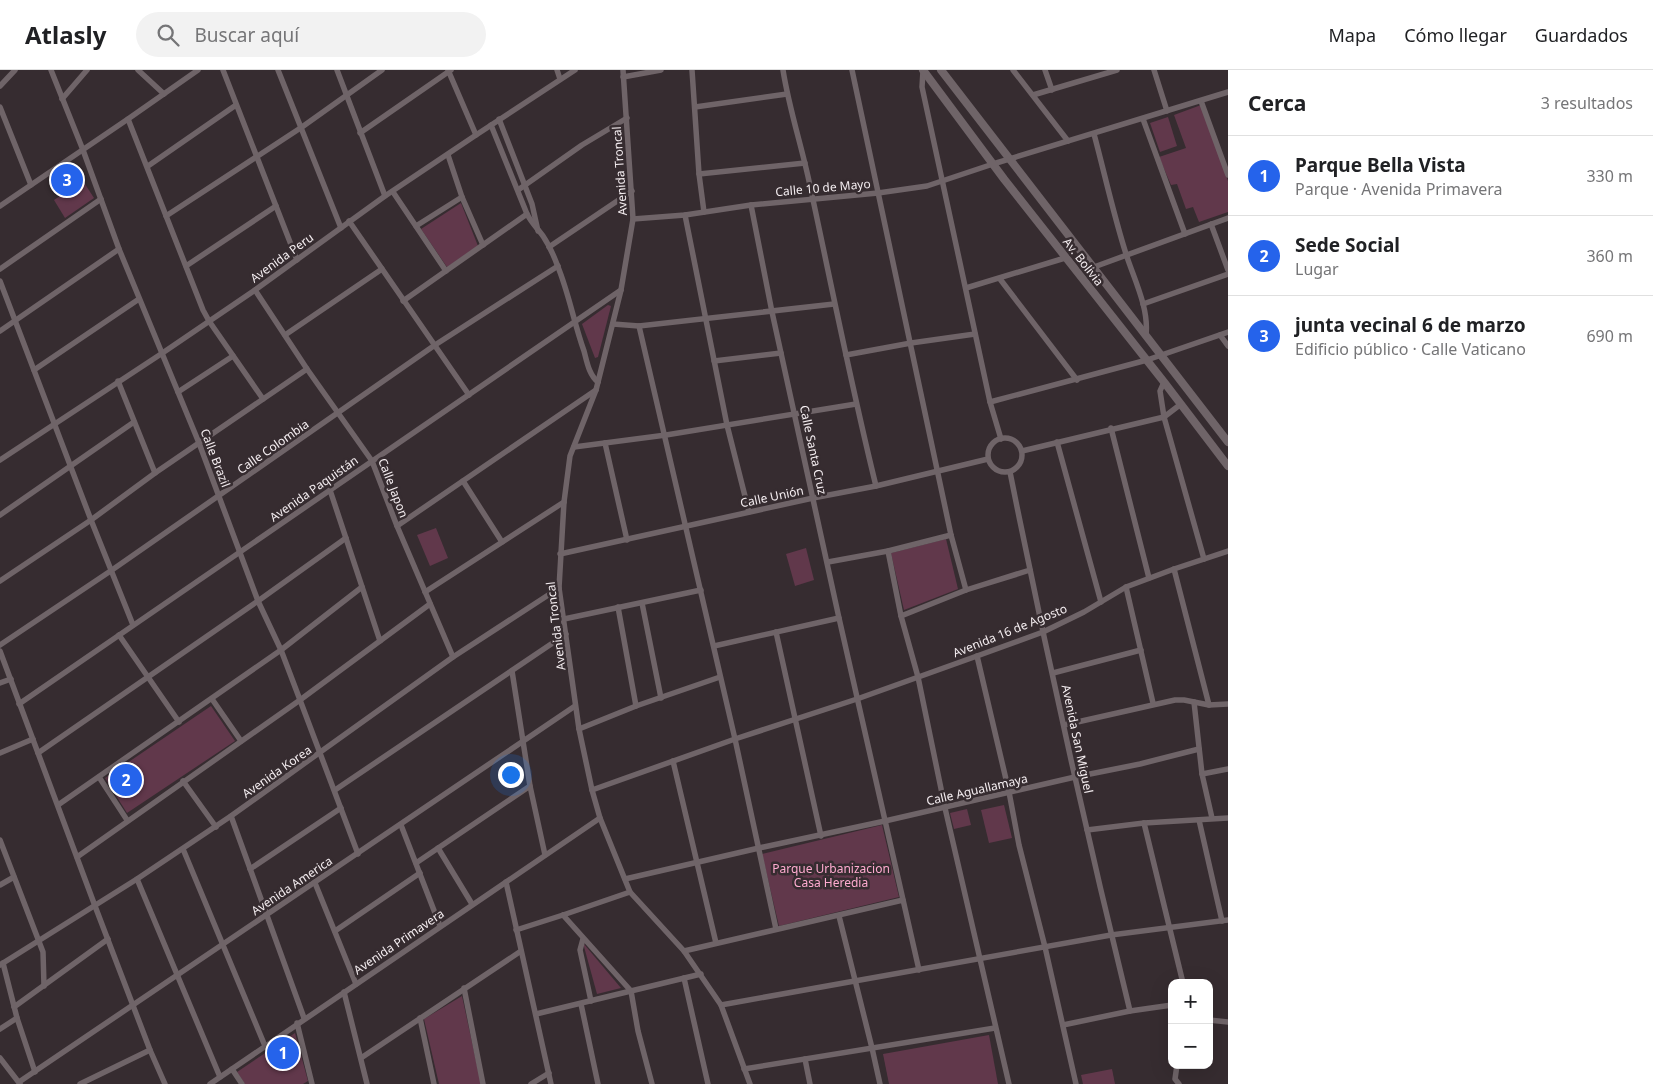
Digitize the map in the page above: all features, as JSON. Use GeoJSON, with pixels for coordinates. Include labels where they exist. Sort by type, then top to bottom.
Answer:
{"type":"FeatureCollection","features":[{"type":"Feature","properties":{"kind":"street"},"geometry":{"type":"LineString","coordinates":[[0,86],[15,70]]}},
{"type":"Feature","properties":{"kind":"street","name":"Calle Brazil"},"geometry":{"type":"LineString","coordinates":[[51,70],[83,150],[119,249],[199,443],[258,601],[281,650],[358,854]]}},
{"type":"Feature","properties":{"kind":"street"},"geometry":{"type":"LineString","coordinates":[[62,99],[87,70]]}},
{"type":"Feature","properties":{"kind":"street"},"geometry":{"type":"LineString","coordinates":[[138,70],[164,94]]}},
{"type":"Feature","properties":{"kind":"street"},"geometry":{"type":"LineString","coordinates":[[0,206],[198,70]]}},
{"type":"Feature","properties":{"kind":"street"},"geometry":{"type":"LineString","coordinates":[[223,70],[297,260]]}},
{"type":"Feature","properties":{"kind":"street"},"geometry":{"type":"LineString","coordinates":[[278,70],[341,228]]}},
{"type":"Feature","properties":{"kind":"street"},"geometry":{"type":"LineString","coordinates":[[337,70],[386,196]]}},
{"type":"Feature","properties":{"kind":"street"},"geometry":{"type":"LineString","coordinates":[[166,216],[258,157],[382,70]]}},
{"type":"Feature","properties":{"kind":"street"},"geometry":{"type":"LineString","coordinates":[[557,70],[560,79]]}},
{"type":"Feature","properties":{"kind":"street","name":"Avenida Peru"},"geometry":{"type":"LineString","coordinates":[[0,459],[209,322],[349,221],[575,70]]}},
{"type":"Feature","properties":{"kind":"street","name":"Avenida Troncal"},"geometry":{"type":"LineString","coordinates":[[623,70],[634,219],[621,290],[596,390],[570,456],[564,502],[559,588],[579,729],[600,818],[630,892],[684,951],[721,1005],[750,1084]]}},
{"type":"Feature","properties":{"kind":"street"},"geometry":{"type":"LineString","coordinates":[[623,77],[662,70]]}},
{"type":"Feature","properties":{"kind":"street"},"geometry":{"type":"LineString","coordinates":[[692,70],[699,174],[704,212]]}},
{"type":"Feature","properties":{"kind":"street"},"geometry":{"type":"LineString","coordinates":[[783,70],[787,94],[805,163],[856,404],[876,486]]}},
{"type":"Feature","properties":{"kind":"street"},"geometry":{"type":"LineString","coordinates":[[852,70],[952,535],[966,590]]}},
{"type":"Feature","properties":{"kind":"street"},"geometry":{"type":"LineString","coordinates":[[923,70],[922,87],[942,182],[990,402],[1001,438]]}},
{"type":"Feature","properties":{"kind":"street","name":"Av. Bolivia"},"geometry":{"type":"LineString","coordinates":[[923,70],[1065,258],[1147,360],[1228,466]]}},
{"type":"Feature","properties":{"kind":"street","name":"Av. Bolivia"},"geometry":{"type":"LineString","coordinates":[[940,70],[1228,442]]}},
{"type":"Feature","properties":{"kind":"street"},"geometry":{"type":"LineString","coordinates":[[1013,70],[1068,141]]}},
{"type":"Feature","properties":{"kind":"street"},"geometry":{"type":"LineString","coordinates":[[1045,70],[1052,90]]}},
{"type":"Feature","properties":{"kind":"street"},"geometry":{"type":"LineString","coordinates":[[1033,95],[1117,70]]}},
{"type":"Feature","properties":{"kind":"street"},"geometry":{"type":"LineString","coordinates":[[1154,70],[1168,111]]}},
{"type":"Feature","properties":{"kind":"street"},"geometry":{"type":"LineString","coordinates":[[360,133],[449,71],[476,135]]}},
{"type":"Feature","properties":{"kind":"street"},"geometry":{"type":"LineString","coordinates":[[1010,159],[1228,92]]}},
{"type":"Feature","properties":{"kind":"street"},"geometry":{"type":"LineString","coordinates":[[695,107],[787,94]]}},
{"type":"Feature","properties":{"kind":"street"},"geometry":{"type":"LineString","coordinates":[[1201,101],[1228,174]]}},
{"type":"Feature","properties":{"kind":"street"},"geometry":{"type":"LineString","coordinates":[[148,166],[236,105]]}},
{"type":"Feature","properties":{"kind":"street"},"geometry":{"type":"LineString","coordinates":[[0,107],[31,185]]}},
{"type":"Feature","properties":{"kind":"street"},"geometry":{"type":"LineString","coordinates":[[518,190],[626,118]]}},
{"type":"Feature","properties":{"kind":"street"},"geometry":{"type":"LineString","coordinates":[[128,119],[209,322],[263,399]]}},
{"type":"Feature","properties":{"kind":"street"},"geometry":{"type":"LineString","coordinates":[[499,119],[532,204],[538,231]]}},
{"type":"Feature","properties":{"kind":"street"},"geometry":{"type":"LineString","coordinates":[[1143,119],[1185,234]]}},
{"type":"Feature","properties":{"kind":"street"},"geometry":{"type":"LineString","coordinates":[[491,125],[527,214],[549,247],[558,266],[576,321],[580,341],[590,370],[598,382]]}},
{"type":"Feature","properties":{"kind":"street"},"geometry":{"type":"LineString","coordinates":[[1094,134],[1126,256],[1143,304],[1147,326],[1146,335]]}},
{"type":"Feature","properties":{"kind":"street"},"geometry":{"type":"LineString","coordinates":[[448,154],[462,197],[483,245]]}},
{"type":"Feature","properties":{"kind":"street","name":"Calle 10 de Mayo"},"geometry":{"type":"LineString","coordinates":[[634,219],[685,215],[751,205],[878,193],[927,186],[1010,159]]}},
{"type":"Feature","properties":{"kind":"street"},"geometry":{"type":"LineString","coordinates":[[699,174],[805,163]]}},
{"type":"Feature","properties":{"kind":"street"},"geometry":{"type":"LineString","coordinates":[[549,247],[632,191]]}},
{"type":"Feature","properties":{"kind":"street"},"geometry":{"type":"LineString","coordinates":[[393,192],[446,271]]}},
{"type":"Feature","properties":{"kind":"street"},"geometry":{"type":"LineString","coordinates":[[416,226],[462,197]]}},
{"type":"Feature","properties":{"kind":"street"},"geometry":{"type":"LineString","coordinates":[[0,269],[101,199]]}},
{"type":"Feature","properties":{"kind":"street","name":"Calle Santa Cruz"},"geometry":{"type":"LineString","coordinates":[[751,205],[772,312],[839,618],[919,970]]}},
{"type":"Feature","properties":{"kind":"street"},"geometry":{"type":"LineString","coordinates":[[186,266],[276,206]]}},
{"type":"Feature","properties":{"kind":"street"},"geometry":{"type":"LineString","coordinates":[[403,301],[527,214]]}},
{"type":"Feature","properties":{"kind":"street"},"geometry":{"type":"LineString","coordinates":[[685,215],[727,425],[749,512]]}},
{"type":"Feature","properties":{"kind":"street"},"geometry":{"type":"LineString","coordinates":[[1094,267],[1228,218]]}},
{"type":"Feature","properties":{"kind":"street"},"geometry":{"type":"LineString","coordinates":[[349,221],[469,395]]}},
{"type":"Feature","properties":{"kind":"street"},"geometry":{"type":"LineString","coordinates":[[1143,304],[1228,272],[1211,224]]}},
{"type":"Feature","properties":{"kind":"street"},"geometry":{"type":"LineString","coordinates":[[0,331],[119,249]]}},
{"type":"Feature","properties":{"kind":"street"},"geometry":{"type":"LineString","coordinates":[[966,288],[1065,258]]}},
{"type":"Feature","properties":{"kind":"street","name":"Calle Colombia"},"geometry":{"type":"LineString","coordinates":[[0,645],[112,570],[436,345],[558,266]]}},
{"type":"Feature","properties":{"kind":"street"},"geometry":{"type":"LineString","coordinates":[[285,335],[382,269]]}},
{"type":"Feature","properties":{"kind":"street"},"geometry":{"type":"LineString","coordinates":[[1000,278],[1077,380]]}},
{"type":"Feature","properties":{"kind":"street"},"geometry":{"type":"LineString","coordinates":[[0,281],[133,625]]}},
{"type":"Feature","properties":{"kind":"street","name":"Calle Japon"},"geometry":{"type":"LineString","coordinates":[[255,290],[307,369],[372,461],[396,526],[453,657]]}},
{"type":"Feature","properties":{"kind":"street","name":"Avenida Paquistán"},"geometry":{"type":"LineString","coordinates":[[19,704],[621,290]]}},
{"type":"Feature","properties":{"kind":"street"},"geometry":{"type":"LineString","coordinates":[[34,370],[139,299]]}},
{"type":"Feature","properties":{"kind":"street"},"geometry":{"type":"LineString","coordinates":[[613,324],[639,326],[834,304]]}},
{"type":"Feature","properties":{"kind":"street"},"geometry":{"type":"LineString","coordinates":[[639,326],[687,526],[776,929]]}},
{"type":"Feature","properties":{"kind":"street"},"geometry":{"type":"LineString","coordinates":[[990,402],[1147,360],[1228,332]]}},
{"type":"Feature","properties":{"kind":"street"},"geometry":{"type":"LineString","coordinates":[[846,355],[975,334]]}},
{"type":"Feature","properties":{"kind":"street"},"geometry":{"type":"LineString","coordinates":[[1220,335],[1228,346]]}},
{"type":"Feature","properties":{"kind":"street"},"geometry":{"type":"LineString","coordinates":[[714,361],[782,352]]}},
{"type":"Feature","properties":{"kind":"street"},"geometry":{"type":"LineString","coordinates":[[178,392],[233,356]]}},
{"type":"Feature","properties":{"kind":"street"},"geometry":{"type":"LineString","coordinates":[[0,581],[91,520],[155,472],[307,369]]}},
{"type":"Feature","properties":{"kind":"street"},"geometry":{"type":"LineString","coordinates":[[118,381],[155,472]]}},
{"type":"Feature","properties":{"kind":"street"},"geometry":{"type":"LineString","coordinates":[[1164,382],[1160,391],[1164,417],[1204,559]]}},
{"type":"Feature","properties":{"kind":"street"},"geometry":{"type":"LineString","coordinates":[[396,526],[596,390]]}},
{"type":"Feature","properties":{"kind":"street"},"geometry":{"type":"LineString","coordinates":[[574,447],[666,435],[856,404]]}},
{"type":"Feature","properties":{"kind":"street"},"geometry":{"type":"LineString","coordinates":[[1022,451],[1111,428],[1164,417],[1181,404]]}},
{"type":"Feature","properties":{"kind":"street"},"geometry":{"type":"LineString","coordinates":[[0,515],[134,422]]}},
{"type":"Feature","properties":{"kind":"street"},"geometry":{"type":"LineString","coordinates":[[1111,428],[1149,578]]}},
{"type":"Feature","properties":{"kind":"street"},"geometry":{"type":"LineString","coordinates":[[1001,438],[1011,439],[1020,446],[1022,451],[1021,461],[1010,472],[994,469],[988,460],[989,449],[1001,438]]}},
{"type":"Feature","properties":{"kind":"street"},"geometry":{"type":"LineString","coordinates":[[1057,442],[1101,602]]}},
{"type":"Feature","properties":{"kind":"street"},"geometry":{"type":"LineString","coordinates":[[605,443],[627,540]]}},
{"type":"Feature","properties":{"kind":"street","name":"Calle Unión"},"geometry":{"type":"LineString","coordinates":[[560,554],[988,460]]}},
{"type":"Feature","properties":{"kind":"street","name":"Avenida San Miguel"},"geometry":{"type":"LineString","coordinates":[[1010,472],[1075,777],[1130,1011]]}},
{"type":"Feature","properties":{"kind":"street"},"geometry":{"type":"LineString","coordinates":[[462,481],[502,542]]}},
{"type":"Feature","properties":{"kind":"street"},"geometry":{"type":"LineString","coordinates":[[330,490],[380,641]]}},
{"type":"Feature","properties":{"kind":"street"},"geometry":{"type":"LineString","coordinates":[[425,592],[564,502]]}},
{"type":"Feature","properties":{"kind":"street"},"geometry":{"type":"LineString","coordinates":[[828,562],[952,535]]}},
{"type":"Feature","properties":{"kind":"street"},"geometry":{"type":"LineString","coordinates":[[38,754],[346,538]]}},
{"type":"Feature","properties":{"kind":"street"},"geometry":{"type":"LineString","coordinates":[[888,550],[901,616],[918,677],[945,808],[1009,1084]]}},
{"type":"Feature","properties":{"kind":"street","name":"Avenida 16 de Agosto"},"geometry":{"type":"LineString","coordinates":[[592,790],[735,739],[857,699],[1043,632],[1084,612],[1126,587],[1174,568],[1228,551]]}},
{"type":"Feature","properties":{"kind":"street"},"geometry":{"type":"LineString","coordinates":[[1174,568],[1209,706]]}},
{"type":"Feature","properties":{"kind":"street"},"geometry":{"type":"LineString","coordinates":[[901,616],[966,590],[1030,570]]}},
{"type":"Feature","properties":{"kind":"street"},"geometry":{"type":"LineString","coordinates":[[58,805],[281,650],[362,587]]}},
{"type":"Feature","properties":{"kind":"street"},"geometry":{"type":"LineString","coordinates":[[1126,587],[1154,703]]}},
{"type":"Feature","properties":{"kind":"street","name":"Avenida Korea"},"geometry":{"type":"LineString","coordinates":[[1,964],[95,906],[216,827],[453,657],[559,588]]}},
{"type":"Feature","properties":{"kind":"street"},"geometry":{"type":"LineString","coordinates":[[564,619],[701,590]]}},
{"type":"Feature","properties":{"kind":"street"},"geometry":{"type":"LineString","coordinates":[[642,602],[661,698]]}},
{"type":"Feature","properties":{"kind":"street"},"geometry":{"type":"LineString","coordinates":[[76,857],[300,700],[430,604]]}},
{"type":"Feature","properties":{"kind":"street"},"geometry":{"type":"LineString","coordinates":[[618,607],[636,706]]}},
{"type":"Feature","properties":{"kind":"street"},"geometry":{"type":"LineString","coordinates":[[714,646],[839,618]]}},
{"type":"Feature","properties":{"kind":"street"},"geometry":{"type":"LineString","coordinates":[[776,632],[821,836]]}},
{"type":"Feature","properties":{"kind":"street"},"geometry":{"type":"LineString","coordinates":[[335,790],[566,634]]}},
{"type":"Feature","properties":{"kind":"street"},"geometry":{"type":"LineString","coordinates":[[119,635],[179,722]]}},
{"type":"Feature","properties":{"kind":"street"},"geometry":{"type":"LineString","coordinates":[[1052,673],[1141,650]]}},
{"type":"Feature","properties":{"kind":"street"},"geometry":{"type":"LineString","coordinates":[[0,651],[76,857],[150,1050],[165,1084]]}},
{"type":"Feature","properties":{"kind":"street"},"geometry":{"type":"LineString","coordinates":[[978,656],[1009,792],[1018,845],[1045,947],[1076,1084]]}},
{"type":"Feature","properties":{"kind":"street"},"geometry":{"type":"LineString","coordinates":[[512,671],[530,786],[544,855]]}},
{"type":"Feature","properties":{"kind":"street"},"geometry":{"type":"LineString","coordinates":[[579,729],[636,706],[720,678]]}},
{"type":"Feature","properties":{"kind":"street"},"geometry":{"type":"LineString","coordinates":[[0,683],[11,679]]}},
{"type":"Feature","properties":{"kind":"street"},"geometry":{"type":"LineString","coordinates":[[212,699],[241,741]]}},
{"type":"Feature","properties":{"kind":"street"},"geometry":{"type":"LineString","coordinates":[[1064,725],[1154,703],[1175,700],[1209,706],[1228,704]]}},
{"type":"Feature","properties":{"kind":"street"},"geometry":{"type":"LineString","coordinates":[[1194,702],[1202,774],[1212,818]]}},
{"type":"Feature","properties":{"kind":"street","name":"Avenida America"},"geometry":{"type":"LineString","coordinates":[[20,1083],[575,706]]}},
{"type":"Feature","properties":{"kind":"street"},"geometry":{"type":"LineString","coordinates":[[0,753],[33,739]]}},
{"type":"Feature","properties":{"kind":"street","name":"Calle Aguallamaya"},"geometry":{"type":"LineString","coordinates":[[625,879],[759,848],[885,822],[1199,749]]}},
{"type":"Feature","properties":{"kind":"street"},"geometry":{"type":"LineString","coordinates":[[673,761],[716,943]]}},
{"type":"Feature","properties":{"kind":"street"},"geometry":{"type":"LineString","coordinates":[[1202,774],[1228,769]]}},
{"type":"Feature","properties":{"kind":"street"},"geometry":{"type":"LineString","coordinates":[[99,777],[127,820]]}},
{"type":"Feature","properties":{"kind":"street"},"geometry":{"type":"LineString","coordinates":[[183,781],[216,827]]}},
{"type":"Feature","properties":{"kind":"street"},"geometry":{"type":"LineString","coordinates":[[416,862],[530,786]]}},
{"type":"Feature","properties":{"kind":"street"},"geometry":{"type":"LineString","coordinates":[[250,869],[342,808]]}},
{"type":"Feature","properties":{"kind":"street"},"geometry":{"type":"LineString","coordinates":[[231,816],[304,1018]]}},
{"type":"Feature","properties":{"kind":"street","name":"Avenida Primavera"},"geometry":{"type":"LineString","coordinates":[[210,1084],[304,1018],[600,818]]}},
{"type":"Feature","properties":{"kind":"street"},"geometry":{"type":"LineString","coordinates":[[1087,830],[1144,823],[1228,818]]}},
{"type":"Feature","properties":{"kind":"street"},"geometry":{"type":"LineString","coordinates":[[721,1005],[1111,935],[1225,920],[1199,820]]}},
{"type":"Feature","properties":{"kind":"street"},"geometry":{"type":"LineString","coordinates":[[1144,823],[1182,979]]}},
{"type":"Feature","properties":{"kind":"street"},"geometry":{"type":"LineString","coordinates":[[401,825],[440,926]]}},
{"type":"Feature","properties":{"kind":"street"},"geometry":{"type":"LineString","coordinates":[[0,840],[43,952],[44,986]]}},
{"type":"Feature","properties":{"kind":"street"},"geometry":{"type":"LineString","coordinates":[[438,848],[472,904]]}},
{"type":"Feature","properties":{"kind":"street"},"geometry":{"type":"LineString","coordinates":[[183,849],[265,1046]]}},
{"type":"Feature","properties":{"kind":"street"},"geometry":{"type":"LineString","coordinates":[[335,931],[420,873]]}},
{"type":"Feature","properties":{"kind":"street"},"geometry":{"type":"LineString","coordinates":[[0,885],[14,877]]}},
{"type":"Feature","properties":{"kind":"street"},"geometry":{"type":"LineString","coordinates":[[137,878],[220,1077]]}},
{"type":"Feature","properties":{"kind":"street"},"geometry":{"type":"LineString","coordinates":[[506,882],[551,1084]]}},
{"type":"Feature","properties":{"kind":"street"},"geometry":{"type":"LineString","coordinates":[[315,883],[356,984]]}},
{"type":"Feature","properties":{"kind":"street"},"geometry":{"type":"LineString","coordinates":[[516,930],[563,916],[630,892]]}},
{"type":"Feature","properties":{"kind":"street"},"geometry":{"type":"LineString","coordinates":[[684,951],[903,900]]}},
{"type":"Feature","properties":{"kind":"street"},"geometry":{"type":"LineString","coordinates":[[563,916],[630,991],[652,1084]]}},
{"type":"Feature","properties":{"kind":"street"},"geometry":{"type":"LineString","coordinates":[[839,916],[880,1084]]}},
{"type":"Feature","properties":{"kind":"street"},"geometry":{"type":"LineString","coordinates":[[14,1007],[108,939]]}},
{"type":"Feature","properties":{"kind":"street"},"geometry":{"type":"LineString","coordinates":[[583,939],[580,950],[591,1001]]}},
{"type":"Feature","properties":{"kind":"street"},"geometry":{"type":"LineString","coordinates":[[361,1058],[521,951]]}},
{"type":"Feature","properties":{"kind":"street"},"geometry":{"type":"LineString","coordinates":[[1,964],[35,1072]]}},
{"type":"Feature","properties":{"kind":"street"},"geometry":{"type":"LineString","coordinates":[[536,1014],[701,974]]}},
{"type":"Feature","properties":{"kind":"street"},"geometry":{"type":"LineString","coordinates":[[684,978],[708,1084]]}},
{"type":"Feature","properties":{"kind":"street"},"geometry":{"type":"LineString","coordinates":[[464,988],[484,1084]]}},
{"type":"Feature","properties":{"kind":"street"},"geometry":{"type":"LineString","coordinates":[[344,992],[367,1084]]}},
{"type":"Feature","properties":{"kind":"street"},"geometry":{"type":"LineString","coordinates":[[581,1004],[598,1084]]}},
{"type":"Feature","properties":{"kind":"street"},"geometry":{"type":"LineString","coordinates":[[1063,1025],[1130,1011],[1168,1006]]}},
{"type":"Feature","properties":{"kind":"street"},"geometry":{"type":"LineString","coordinates":[[0,1029],[17,1018]]}},
{"type":"Feature","properties":{"kind":"street"},"geometry":{"type":"LineString","coordinates":[[420,1018],[434,1084]]}},
{"type":"Feature","properties":{"kind":"street"},"geometry":{"type":"LineString","coordinates":[[1213,1020],[1228,1022]]}},
{"type":"Feature","properties":{"kind":"street"},"geometry":{"type":"LineString","coordinates":[[297,1024],[310,1083]]}},
{"type":"Feature","properties":{"kind":"street"},"geometry":{"type":"LineString","coordinates":[[744,1069],[995,1028]]}},
{"type":"Feature","properties":{"kind":"street"},"geometry":{"type":"LineString","coordinates":[[80,1084],[150,1050]]}},
{"type":"Feature","properties":{"kind":"street"},"geometry":{"type":"LineString","coordinates":[[0,1058],[20,1083]]}},
{"type":"Feature","properties":{"kind":"street"},"geometry":{"type":"LineString","coordinates":[[805,1059],[810,1084]]}},
{"type":"Feature","properties":{"kind":"street"},"geometry":{"type":"LineString","coordinates":[[232,1069],[242,1084]]}},
{"type":"Feature","properties":{"kind":"street"},"geometry":{"type":"LineString","coordinates":[[1176,1069],[1174,1079],[1179,1084]]}},
{"type":"Feature","properties":{"kind":"street"},"geometry":{"type":"LineString","coordinates":[[531,1084],[549,1072]]}},
{"type":"Feature","properties":{"kind":"green space"},"geometry":{"type":"Polygon","coordinates":[[[1201,105],[1228,181],[1228,212],[1199,222],[1193,207],[1186,209],[1177,184],[1171,185],[1159,157],[1186,148],[1174,115],[1201,105]]]}},
{"type":"Feature","properties":{"kind":"green space"},"geometry":{"type":"Polygon","coordinates":[[[1168,117],[1177,146],[1160,152],[1150,123],[1168,117]]]}},
{"type":"Feature","properties":{"kind":"green space"},"geometry":{"type":"Polygon","coordinates":[[[83,181],[94,198],[65,218],[54,200],[83,181]]]}},
{"type":"Feature","properties":{"kind":"green space"},"geometry":{"type":"Polygon","coordinates":[[[461,203],[478,246],[447,267],[421,229],[461,203]]]}},
{"type":"Feature","properties":{"kind":"green space"},"geometry":{"type":"Polygon","coordinates":[[[608,305],[611,306],[598,357],[595,358],[582,324],[608,305]]]}},
{"type":"Feature","properties":{"kind":"green space"},"geometry":{"type":"Polygon","coordinates":[[[436,528],[448,558],[430,566],[417,535],[436,528]]]}},
{"type":"Feature","properties":{"kind":"green space"},"geometry":{"type":"Polygon","coordinates":[[[946,539],[958,589],[904,610],[891,553],[946,539]]]}},
{"type":"Feature","properties":{"kind":"green space"},"geometry":{"type":"Polygon","coordinates":[[[806,548],[814,580],[795,586],[786,554],[806,548]]]}},
{"type":"Feature","properties":{"kind":"green space"},"geometry":{"type":"Polygon","coordinates":[[[211,706],[235,741],[127,813],[105,778],[211,706]]]}},
{"type":"Feature","properties":{"kind":"green space"},"geometry":{"type":"Polygon","coordinates":[[[1004,805],[1012,838],[989,843],[981,810],[1004,805]]]}},
{"type":"Feature","properties":{"kind":"green space"},"geometry":{"type":"Polygon","coordinates":[[[967,809],[971,825],[954,829],[950,813],[967,809]]]}},
{"type":"Feature","properties":{"kind":"green space","name":"Parque Urbanizacion Casa Heredia"},"geometry":{"type":"Polygon","coordinates":[[[882,825],[899,897],[779,926],[762,854],[882,825]]]}},
{"type":"Feature","properties":{"kind":"green space"},"geometry":{"type":"Polygon","coordinates":[[[583,943],[621,988],[597,994],[583,943]]]}},
{"type":"Feature","properties":{"kind":"green space"},"geometry":{"type":"Polygon","coordinates":[[[462,996],[481,1084],[439,1084],[424,1019],[462,996]]]}},
{"type":"Feature","properties":{"kind":"green space"},"geometry":{"type":"Polygon","coordinates":[[[295,1033],[308,1081],[303,1084],[245,1084],[237,1072],[295,1033]]]}},
{"type":"Feature","properties":{"kind":"green space"},"geometry":{"type":"Polygon","coordinates":[[[989,1035],[998,1084],[889,1084],[883,1054],[989,1035]]]}},
{"type":"Feature","properties":{"kind":"green space"},"geometry":{"type":"Polygon","coordinates":[[[1112,1069],[1115,1084],[1083,1084],[1081,1075],[1112,1069]]]}},
{"type":"Feature","properties":{"kind":"place","name":"junta vecinal 6 de marzo"},"geometry":{"type":"Point","coordinates":[67,180]}},
{"type":"Feature","properties":{"kind":"place","name":"Sede Social"},"geometry":{"type":"Point","coordinates":[126,780]}},
{"type":"Feature","properties":{"kind":"place","name":"Parque Bella Vista"},"geometry":{"type":"Point","coordinates":[283,1053]}}]}
